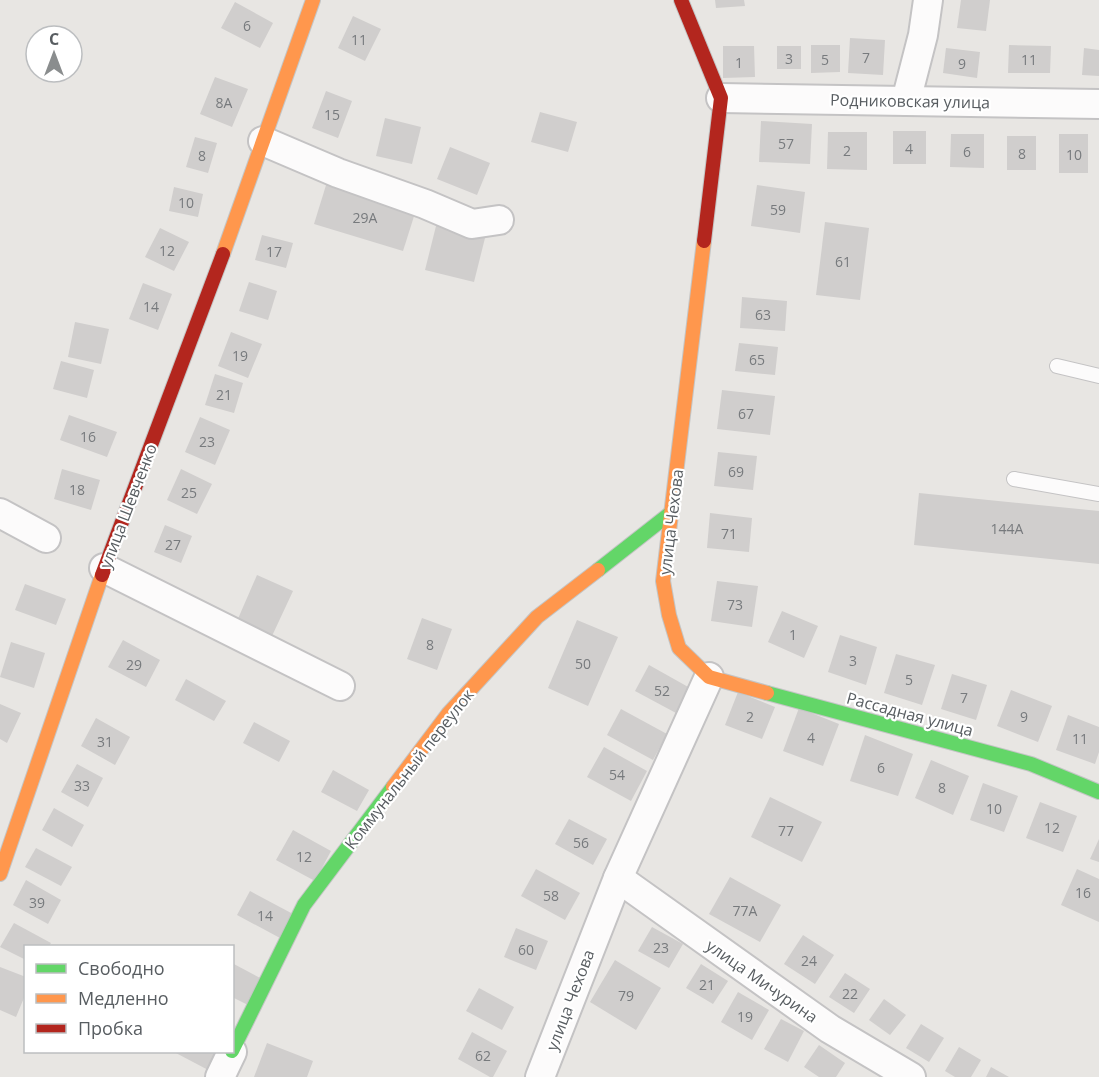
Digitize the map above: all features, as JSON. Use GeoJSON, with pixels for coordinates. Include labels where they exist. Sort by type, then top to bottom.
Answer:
{"type":"FeatureCollection","features":[{"type":"Feature","properties":{"kind":"street","name":"улица Шевченко"},"geometry":{"type":"LineString","coordinates":[[0,874],[104,568],[221,260],[313,0]]}},
{"type":"Feature","properties":{"kind":"street","name":"улица Чехова"},"geometry":{"type":"LineString","coordinates":[[540,1077],[618,878],[709,677],[679,648],[669,615],[663,581],[721,98],[681,0]]}},
{"type":"Feature","properties":{"kind":"street"},"geometry":{"type":"LineString","coordinates":[[906,101],[923,35],[928,0]]}},
{"type":"Feature","properties":{"kind":"street","name":"Родниковская улица"},"geometry":{"type":"LineString","coordinates":[[721,98],[1099,104]]}},
{"type":"Feature","properties":{"kind":"street"},"geometry":{"type":"LineString","coordinates":[[263,141],[338,174],[425,204],[472,224],[499,220]]}},
{"type":"Feature","properties":{"kind":"street","name":"Коммунальный переулок"},"geometry":{"type":"LineString","coordinates":[[234,1047],[304,905],[448,714],[537,617],[672,512]]}},
{"type":"Feature","properties":{"kind":"street"},"geometry":{"type":"LineString","coordinates":[[0,513],[46,538]]}},
{"type":"Feature","properties":{"kind":"street"},"geometry":{"type":"LineString","coordinates":[[104,568],[340,686]]}},
{"type":"Feature","properties":{"kind":"street","name":"Рассадная улица"},"geometry":{"type":"LineString","coordinates":[[709,677],[1031,764],[1099,792]]}},
{"type":"Feature","properties":{"kind":"street","name":"улица Мичурина"},"geometry":{"type":"LineString","coordinates":[[618,878],[830,1029],[911,1077]]}},
{"type":"Feature","properties":{"kind":"street","name":"Коммунальный переулок"},"geometry":{"type":"LineString","coordinates":[[220,1077],[231,1053]]}},
{"type":"Feature","properties":{"kind":"lane"},"geometry":{"type":"LineString","coordinates":[[1057,366],[1099,376]]}},
{"type":"Feature","properties":{"kind":"lane"},"geometry":{"type":"LineString","coordinates":[[1014,479],[1099,494]]}},
{"type":"Feature","properties":{"kind":"building"},"geometry":{"type":"Polygon","coordinates":[[[715,0],[744,0],[745,6],[716,8],[715,0]]]}},
{"type":"Feature","properties":{"kind":"building"},"geometry":{"type":"Polygon","coordinates":[[[961,0],[990,0],[986,31],[957,28],[961,0]]]}},
{"type":"Feature","properties":{"kind":"building"},"geometry":{"type":"Polygon","coordinates":[[[235,2],[273,23],[260,48],[221,28],[235,2]]]}},
{"type":"Feature","properties":{"kind":"building"},"geometry":{"type":"Polygon","coordinates":[[[353,16],[381,29],[365,61],[338,48],[353,16]]]}},
{"type":"Feature","properties":{"kind":"building"},"geometry":{"type":"Polygon","coordinates":[[[850,38],[885,40],[883,75],[848,73],[850,38]]]}},
{"type":"Feature","properties":{"kind":"building"},"geometry":{"type":"Polygon","coordinates":[[[811,45],[840,45],[840,72],[811,73],[811,45]]]}},
{"type":"Feature","properties":{"kind":"building"},"geometry":{"type":"Polygon","coordinates":[[[1009,45],[1051,46],[1050,73],[1008,73],[1009,45]]]}},
{"type":"Feature","properties":{"kind":"building"},"geometry":{"type":"Polygon","coordinates":[[[723,46],[754,46],[755,77],[723,78],[723,46]]]}},
{"type":"Feature","properties":{"kind":"building"},"geometry":{"type":"Polygon","coordinates":[[[777,46],[801,46],[801,69],[777,69],[777,46]]]}},
{"type":"Feature","properties":{"kind":"building"},"geometry":{"type":"Polygon","coordinates":[[[946,48],[980,52],[977,78],[943,73],[946,48]]]}},
{"type":"Feature","properties":{"kind":"building"},"geometry":{"type":"Polygon","coordinates":[[[1084,48],[1099,50],[1099,76],[1082,75],[1084,48]]]}},
{"type":"Feature","properties":{"kind":"building"},"geometry":{"type":"Polygon","coordinates":[[[215,77],[248,89],[232,127],[200,114],[215,77]]]}},
{"type":"Feature","properties":{"kind":"building"},"geometry":{"type":"Polygon","coordinates":[[[326,91],[352,101],[338,138],[312,128],[326,91]]]}},
{"type":"Feature","properties":{"kind":"building"},"geometry":{"type":"Polygon","coordinates":[[[540,112],[577,122],[568,152],[531,142],[540,112]]]}},
{"type":"Feature","properties":{"kind":"building"},"geometry":{"type":"Polygon","coordinates":[[[385,118],[421,127],[412,164],[376,156],[385,118]]]}},
{"type":"Feature","properties":{"kind":"building"},"geometry":{"type":"Polygon","coordinates":[[[761,121],[812,124],[810,164],[759,162],[761,121]]]}},
{"type":"Feature","properties":{"kind":"building"},"geometry":{"type":"Polygon","coordinates":[[[893,131],[926,131],[926,164],[893,164],[893,131]]]}},
{"type":"Feature","properties":{"kind":"building"},"geometry":{"type":"Polygon","coordinates":[[[828,132],[867,132],[867,170],[827,169],[828,132]]]}},
{"type":"Feature","properties":{"kind":"building"},"geometry":{"type":"Polygon","coordinates":[[[951,134],[984,134],[984,168],[950,167],[951,134]]]}},
{"type":"Feature","properties":{"kind":"building"},"geometry":{"type":"Polygon","coordinates":[[[1059,134],[1088,134],[1088,173],[1059,173],[1059,134]]]}},
{"type":"Feature","properties":{"kind":"building"},"geometry":{"type":"Polygon","coordinates":[[[1007,136],[1036,136],[1036,170],[1007,170],[1007,136]]]}},
{"type":"Feature","properties":{"kind":"building"},"geometry":{"type":"Polygon","coordinates":[[[195,137],[217,143],[208,173],[186,167],[195,137]]]}},
{"type":"Feature","properties":{"kind":"building"},"geometry":{"type":"Polygon","coordinates":[[[450,147],[490,163],[477,195],[437,179],[450,147]]]}},
{"type":"Feature","properties":{"kind":"building"},"geometry":{"type":"Polygon","coordinates":[[[327,182],[416,210],[403,251],[314,224],[327,182]]]}},
{"type":"Feature","properties":{"kind":"building"},"geometry":{"type":"Polygon","coordinates":[[[757,185],[805,192],[800,233],[751,226],[757,185]]]}},
{"type":"Feature","properties":{"kind":"building"},"geometry":{"type":"Polygon","coordinates":[[[174,187],[203,194],[198,217],[169,211],[174,187]]]}},
{"type":"Feature","properties":{"kind":"building"},"geometry":{"type":"Polygon","coordinates":[[[437,222],[486,234],[474,282],[425,270],[437,222]]]}},
{"type":"Feature","properties":{"kind":"building"},"geometry":{"type":"Polygon","coordinates":[[[825,222],[869,228],[860,300],[816,295],[825,222]]]}},
{"type":"Feature","properties":{"kind":"building"},"geometry":{"type":"Polygon","coordinates":[[[160,228],[189,242],[174,271],[145,257],[160,228]]]}},
{"type":"Feature","properties":{"kind":"building"},"geometry":{"type":"Polygon","coordinates":[[[262,235],[293,243],[286,268],[255,260],[262,235]]]}},
{"type":"Feature","properties":{"kind":"building"},"geometry":{"type":"Polygon","coordinates":[[[249,282],[277,291],[268,320],[239,311],[249,282]]]}},
{"type":"Feature","properties":{"kind":"building"},"geometry":{"type":"Polygon","coordinates":[[[143,283],[172,294],[158,330],[129,319],[143,283]]]}},
{"type":"Feature","properties":{"kind":"building"},"geometry":{"type":"Polygon","coordinates":[[[742,297],[787,301],[785,331],[740,328],[742,297]]]}},
{"type":"Feature","properties":{"kind":"building"},"geometry":{"type":"Polygon","coordinates":[[[75,322],[109,329],[101,364],[68,357],[75,322]]]}},
{"type":"Feature","properties":{"kind":"building"},"geometry":{"type":"Polygon","coordinates":[[[231,332],[262,344],[248,378],[218,366],[231,332]]]}},
{"type":"Feature","properties":{"kind":"building"},"geometry":{"type":"Polygon","coordinates":[[[739,343],[778,347],[775,375],[735,371],[739,343]]]}},
{"type":"Feature","properties":{"kind":"building"},"geometry":{"type":"Polygon","coordinates":[[[61,361],[94,370],[87,398],[53,389],[61,361]]]}},
{"type":"Feature","properties":{"kind":"building"},"geometry":{"type":"Polygon","coordinates":[[[215,374],[243,383],[234,413],[205,405],[215,374]]]}},
{"type":"Feature","properties":{"kind":"building"},"geometry":{"type":"Polygon","coordinates":[[[722,390],[775,396],[770,435],[717,429],[722,390]]]}},
{"type":"Feature","properties":{"kind":"building"},"geometry":{"type":"Polygon","coordinates":[[[69,415],[117,432],[107,457],[60,440],[69,415]]]}},
{"type":"Feature","properties":{"kind":"building"},"geometry":{"type":"Polygon","coordinates":[[[200,417],[230,430],[215,465],[185,452],[200,417]]]}},
{"type":"Feature","properties":{"kind":"building"},"geometry":{"type":"Polygon","coordinates":[[[718,452],[757,456],[753,490],[714,486],[718,452]]]}},
{"type":"Feature","properties":{"kind":"building"},"geometry":{"type":"Polygon","coordinates":[[[62,469],[100,480],[91,510],[54,499],[62,469]]]}},
{"type":"Feature","properties":{"kind":"building"},"geometry":{"type":"Polygon","coordinates":[[[181,469],[212,484],[197,514],[167,500],[181,469]]]}},
{"type":"Feature","properties":{"kind":"building"},"geometry":{"type":"Polygon","coordinates":[[[919,493],[1099,511],[1099,564],[914,545],[919,493]]]}},
{"type":"Feature","properties":{"kind":"building"},"geometry":{"type":"Polygon","coordinates":[[[710,513],[752,518],[749,552],[707,548],[710,513]]]}},
{"type":"Feature","properties":{"kind":"building"},"geometry":{"type":"Polygon","coordinates":[[[165,525],[192,536],[181,563],[154,552],[165,525]]]}},
{"type":"Feature","properties":{"kind":"building"},"geometry":{"type":"Polygon","coordinates":[[[257,575],[293,591],[272,636],[237,621],[257,575]]]}},
{"type":"Feature","properties":{"kind":"building"},"geometry":{"type":"Polygon","coordinates":[[[717,581],[758,586],[752,627],[711,621],[717,581]]]}},
{"type":"Feature","properties":{"kind":"building"},"geometry":{"type":"Polygon","coordinates":[[[25,584],[66,599],[56,625],[15,610],[25,584]]]}},
{"type":"Feature","properties":{"kind":"building"},"geometry":{"type":"Polygon","coordinates":[[[782,611],[818,626],[804,658],[768,642],[782,611]]]}},
{"type":"Feature","properties":{"kind":"building"},"geometry":{"type":"Polygon","coordinates":[[[422,618],[452,629],[437,670],[407,659],[422,618]]]}},
{"type":"Feature","properties":{"kind":"building"},"geometry":{"type":"Polygon","coordinates":[[[577,620],[618,637],[588,706],[548,688],[577,620]]]}},
{"type":"Feature","properties":{"kind":"building"},"geometry":{"type":"Polygon","coordinates":[[[840,635],[877,647],[866,685],[828,672],[840,635]]]}},
{"type":"Feature","properties":{"kind":"building"},"geometry":{"type":"Polygon","coordinates":[[[123,640],[160,660],[146,687],[108,667],[123,640]]]}},
{"type":"Feature","properties":{"kind":"building"},"geometry":{"type":"Polygon","coordinates":[[[11,642],[45,653],[34,688],[0,677],[11,642]]]}},
{"type":"Feature","properties":{"kind":"building"},"geometry":{"type":"Polygon","coordinates":[[[896,654],[935,665],[922,705],[884,693],[896,654]]]}},
{"type":"Feature","properties":{"kind":"building"},"geometry":{"type":"Polygon","coordinates":[[[649,665],[690,688],[676,713],[635,691],[649,665]]]}},
{"type":"Feature","properties":{"kind":"building"},"geometry":{"type":"Polygon","coordinates":[[[952,674],[987,685],[976,720],[941,709],[952,674]]]}},
{"type":"Feature","properties":{"kind":"building"},"geometry":{"type":"Polygon","coordinates":[[[186,679],[226,701],[214,721],[175,700],[186,679]]]}},
{"type":"Feature","properties":{"kind":"building"},"geometry":{"type":"Polygon","coordinates":[[[1011,690],[1052,706],[1038,742],[997,726],[1011,690]]]}},
{"type":"Feature","properties":{"kind":"building"},"geometry":{"type":"Polygon","coordinates":[[[738,692],[775,707],[762,739],[725,725],[738,692]]]}},
{"type":"Feature","properties":{"kind":"building"},"geometry":{"type":"Polygon","coordinates":[[[0,704],[21,713],[7,743],[0,739],[0,704]]]}},
{"type":"Feature","properties":{"kind":"building"},"geometry":{"type":"Polygon","coordinates":[[[799,708],[839,724],[823,766],[783,751],[799,708]]]}},
{"type":"Feature","properties":{"kind":"building"},"geometry":{"type":"Polygon","coordinates":[[[621,709],[667,734],[653,760],[607,735],[621,709]]]}},
{"type":"Feature","properties":{"kind":"building"},"geometry":{"type":"Polygon","coordinates":[[[1068,715],[1099,727],[1099,752],[1095,764],[1056,750],[1068,715]]]}},
{"type":"Feature","properties":{"kind":"building"},"geometry":{"type":"Polygon","coordinates":[[[96,718],[130,737],[115,765],[81,746],[96,718]]]}},
{"type":"Feature","properties":{"kind":"building"},"geometry":{"type":"Polygon","coordinates":[[[254,722],[290,741],[279,762],[243,743],[254,722]]]}},
{"type":"Feature","properties":{"kind":"building"},"geometry":{"type":"Polygon","coordinates":[[[865,735],[913,754],[898,796],[850,781],[865,735]]]}},
{"type":"Feature","properties":{"kind":"building"},"geometry":{"type":"Polygon","coordinates":[[[604,747],[647,771],[631,801],[587,777],[604,747]]]}},
{"type":"Feature","properties":{"kind":"building"},"geometry":{"type":"Polygon","coordinates":[[[931,760],[969,776],[953,815],[915,798],[931,760]]]}},
{"type":"Feature","properties":{"kind":"building"},"geometry":{"type":"Polygon","coordinates":[[[77,764],[103,778],[88,807],[61,792],[77,764]]]}},
{"type":"Feature","properties":{"kind":"building"},"geometry":{"type":"Polygon","coordinates":[[[333,770],[369,790],[357,811],[321,792],[333,770]]]}},
{"type":"Feature","properties":{"kind":"building"},"geometry":{"type":"Polygon","coordinates":[[[983,783],[1018,796],[1004,832],[970,820],[983,783]]]}},
{"type":"Feature","properties":{"kind":"building"},"geometry":{"type":"Polygon","coordinates":[[[770,797],[822,822],[802,862],[751,837],[770,797]]]}},
{"type":"Feature","properties":{"kind":"building"},"geometry":{"type":"Polygon","coordinates":[[[1040,802],[1077,816],[1063,852],[1026,838],[1040,802]]]}},
{"type":"Feature","properties":{"kind":"building"},"geometry":{"type":"Polygon","coordinates":[[[54,808],[84,825],[72,847],[42,830],[54,808]]]}},
{"type":"Feature","properties":{"kind":"building"},"geometry":{"type":"Polygon","coordinates":[[[569,819],[607,839],[593,865],[555,844],[569,819]]]}},
{"type":"Feature","properties":{"kind":"building"},"geometry":{"type":"Polygon","coordinates":[[[293,830],[331,851],[315,881],[276,860],[293,830]]]}},
{"type":"Feature","properties":{"kind":"building"},"geometry":{"type":"Polygon","coordinates":[[[1099,839],[1099,862],[1090,859],[1099,839]]]}},
{"type":"Feature","properties":{"kind":"building"},"geometry":{"type":"Polygon","coordinates":[[[36,848],[72,867],[61,886],[25,867],[36,848]]]}},
{"type":"Feature","properties":{"kind":"building"},"geometry":{"type":"Polygon","coordinates":[[[536,869],[580,893],[565,920],[521,896],[536,869]]]}},
{"type":"Feature","properties":{"kind":"building"},"geometry":{"type":"Polygon","coordinates":[[[1077,869],[1099,879],[1099,922],[1061,905],[1077,869]]]}},
{"type":"Feature","properties":{"kind":"building"},"geometry":{"type":"Polygon","coordinates":[[[730,877],[781,905],[760,942],[709,914],[730,877]]]}},
{"type":"Feature","properties":{"kind":"building"},"geometry":{"type":"Polygon","coordinates":[[[26,880],[61,900],[48,924],[13,905],[26,880]]]}},
{"type":"Feature","properties":{"kind":"building"},"geometry":{"type":"Polygon","coordinates":[[[250,891],[293,914],[280,938],[237,915],[250,891]]]}},
{"type":"Feature","properties":{"kind":"building"},"geometry":{"type":"Polygon","coordinates":[[[14,923],[51,943],[50,945],[24,945],[24,959],[0,947],[14,923]]]}},
{"type":"Feature","properties":{"kind":"building"},"geometry":{"type":"Polygon","coordinates":[[[652,927],[683,944],[669,968],[638,951],[652,927]]]}},
{"type":"Feature","properties":{"kind":"building"},"geometry":{"type":"Polygon","coordinates":[[[516,928],[548,941],[536,970],[504,957],[516,928]]]}},
{"type":"Feature","properties":{"kind":"building"},"geometry":{"type":"Polygon","coordinates":[[[803,935],[834,955],[815,984],[784,964],[803,935]]]}},
{"type":"Feature","properties":{"kind":"building"},"geometry":{"type":"Polygon","coordinates":[[[615,960],[661,988],[636,1030],[590,1002],[615,960]]]}},
{"type":"Feature","properties":{"kind":"building"},"geometry":{"type":"Polygon","coordinates":[[[234,964],[262,979],[248,1005],[234,998],[234,964]]]}},
{"type":"Feature","properties":{"kind":"building"},"geometry":{"type":"Polygon","coordinates":[[[701,964],[728,981],[713,1004],[686,988],[701,964]]]}},
{"type":"Feature","properties":{"kind":"building"},"geometry":{"type":"Polygon","coordinates":[[[0,967],[24,976],[24,998],[16,1017],[0,1010],[0,967]]]}},
{"type":"Feature","properties":{"kind":"building"},"geometry":{"type":"Polygon","coordinates":[[[845,973],[870,989],[854,1013],[829,997],[845,973]]]}},
{"type":"Feature","properties":{"kind":"building"},"geometry":{"type":"Polygon","coordinates":[[[479,988],[514,1007],[502,1030],[466,1011],[479,988]]]}},
{"type":"Feature","properties":{"kind":"building"},"geometry":{"type":"Polygon","coordinates":[[[738,992],[769,1010],[752,1040],[721,1022],[738,992]]]}},
{"type":"Feature","properties":{"kind":"building"},"geometry":{"type":"Polygon","coordinates":[[[884,999],[906,1015],[890,1035],[869,1020],[884,999]]]}},
{"type":"Feature","properties":{"kind":"building"},"geometry":{"type":"Polygon","coordinates":[[[781,1019],[804,1031],[788,1062],[764,1049],[781,1019]]]}},
{"type":"Feature","properties":{"kind":"building"},"geometry":{"type":"Polygon","coordinates":[[[921,1024],[944,1038],[929,1062],[906,1048],[921,1024]]]}},
{"type":"Feature","properties":{"kind":"building"},"geometry":{"type":"Polygon","coordinates":[[[472,1032],[507,1051],[493,1077],[458,1059],[472,1032]]]}},
{"type":"Feature","properties":{"kind":"building"},"geometry":{"type":"Polygon","coordinates":[[[267,1043],[313,1061],[307,1077],[254,1077],[267,1043]]]}},
{"type":"Feature","properties":{"kind":"building"},"geometry":{"type":"Polygon","coordinates":[[[819,1045],[845,1063],[836,1077],[819,1077],[804,1067],[819,1045]]]}},
{"type":"Feature","properties":{"kind":"building"},"geometry":{"type":"Polygon","coordinates":[[[959,1047],[981,1060],[971,1077],[955,1077],[945,1071],[959,1047]]]}},
{"type":"Feature","properties":{"kind":"building"},"geometry":{"type":"Polygon","coordinates":[[[176,1053],[222,1053],[212,1072],[176,1053]]]}},
{"type":"Feature","properties":{"kind":"building"},"geometry":{"type":"Polygon","coordinates":[[[991,1067],[1009,1077],[986,1077],[991,1067]]]}},
{"type":"Feature","properties":{"kind":"traffic: fast"},"geometry":{"type":"LineString","coordinates":[[598,570],[672,512]]}},
{"type":"Feature","properties":{"kind":"traffic: fast"},"geometry":{"type":"LineString","coordinates":[[767,693],[1031,764],[1099,792]]}},
{"type":"Feature","properties":{"kind":"traffic: fast"},"geometry":{"type":"LineString","coordinates":[[234,1047],[304,905],[393,787]]}},
{"type":"Feature","properties":{"kind":"traffic: slow"},"geometry":{"type":"LineString","coordinates":[[223,254],[313,0]]}},
{"type":"Feature","properties":{"kind":"traffic: slow"},"geometry":{"type":"LineString","coordinates":[[704,241],[663,581],[669,615],[679,648],[709,677],[767,693]]}},
{"type":"Feature","properties":{"kind":"traffic: slow"},"geometry":{"type":"LineString","coordinates":[[393,787],[448,714],[537,617],[598,570]]}},
{"type":"Feature","properties":{"kind":"traffic: slow"},"geometry":{"type":"LineString","coordinates":[[0,874],[102,575]]}},
{"type":"Feature","properties":{"kind":"traffic: jam"},"geometry":{"type":"LineString","coordinates":[[681,0],[721,98],[704,241]]}},
{"type":"Feature","properties":{"kind":"traffic: jam"},"geometry":{"type":"LineString","coordinates":[[102,575],[223,254]]}}]}
